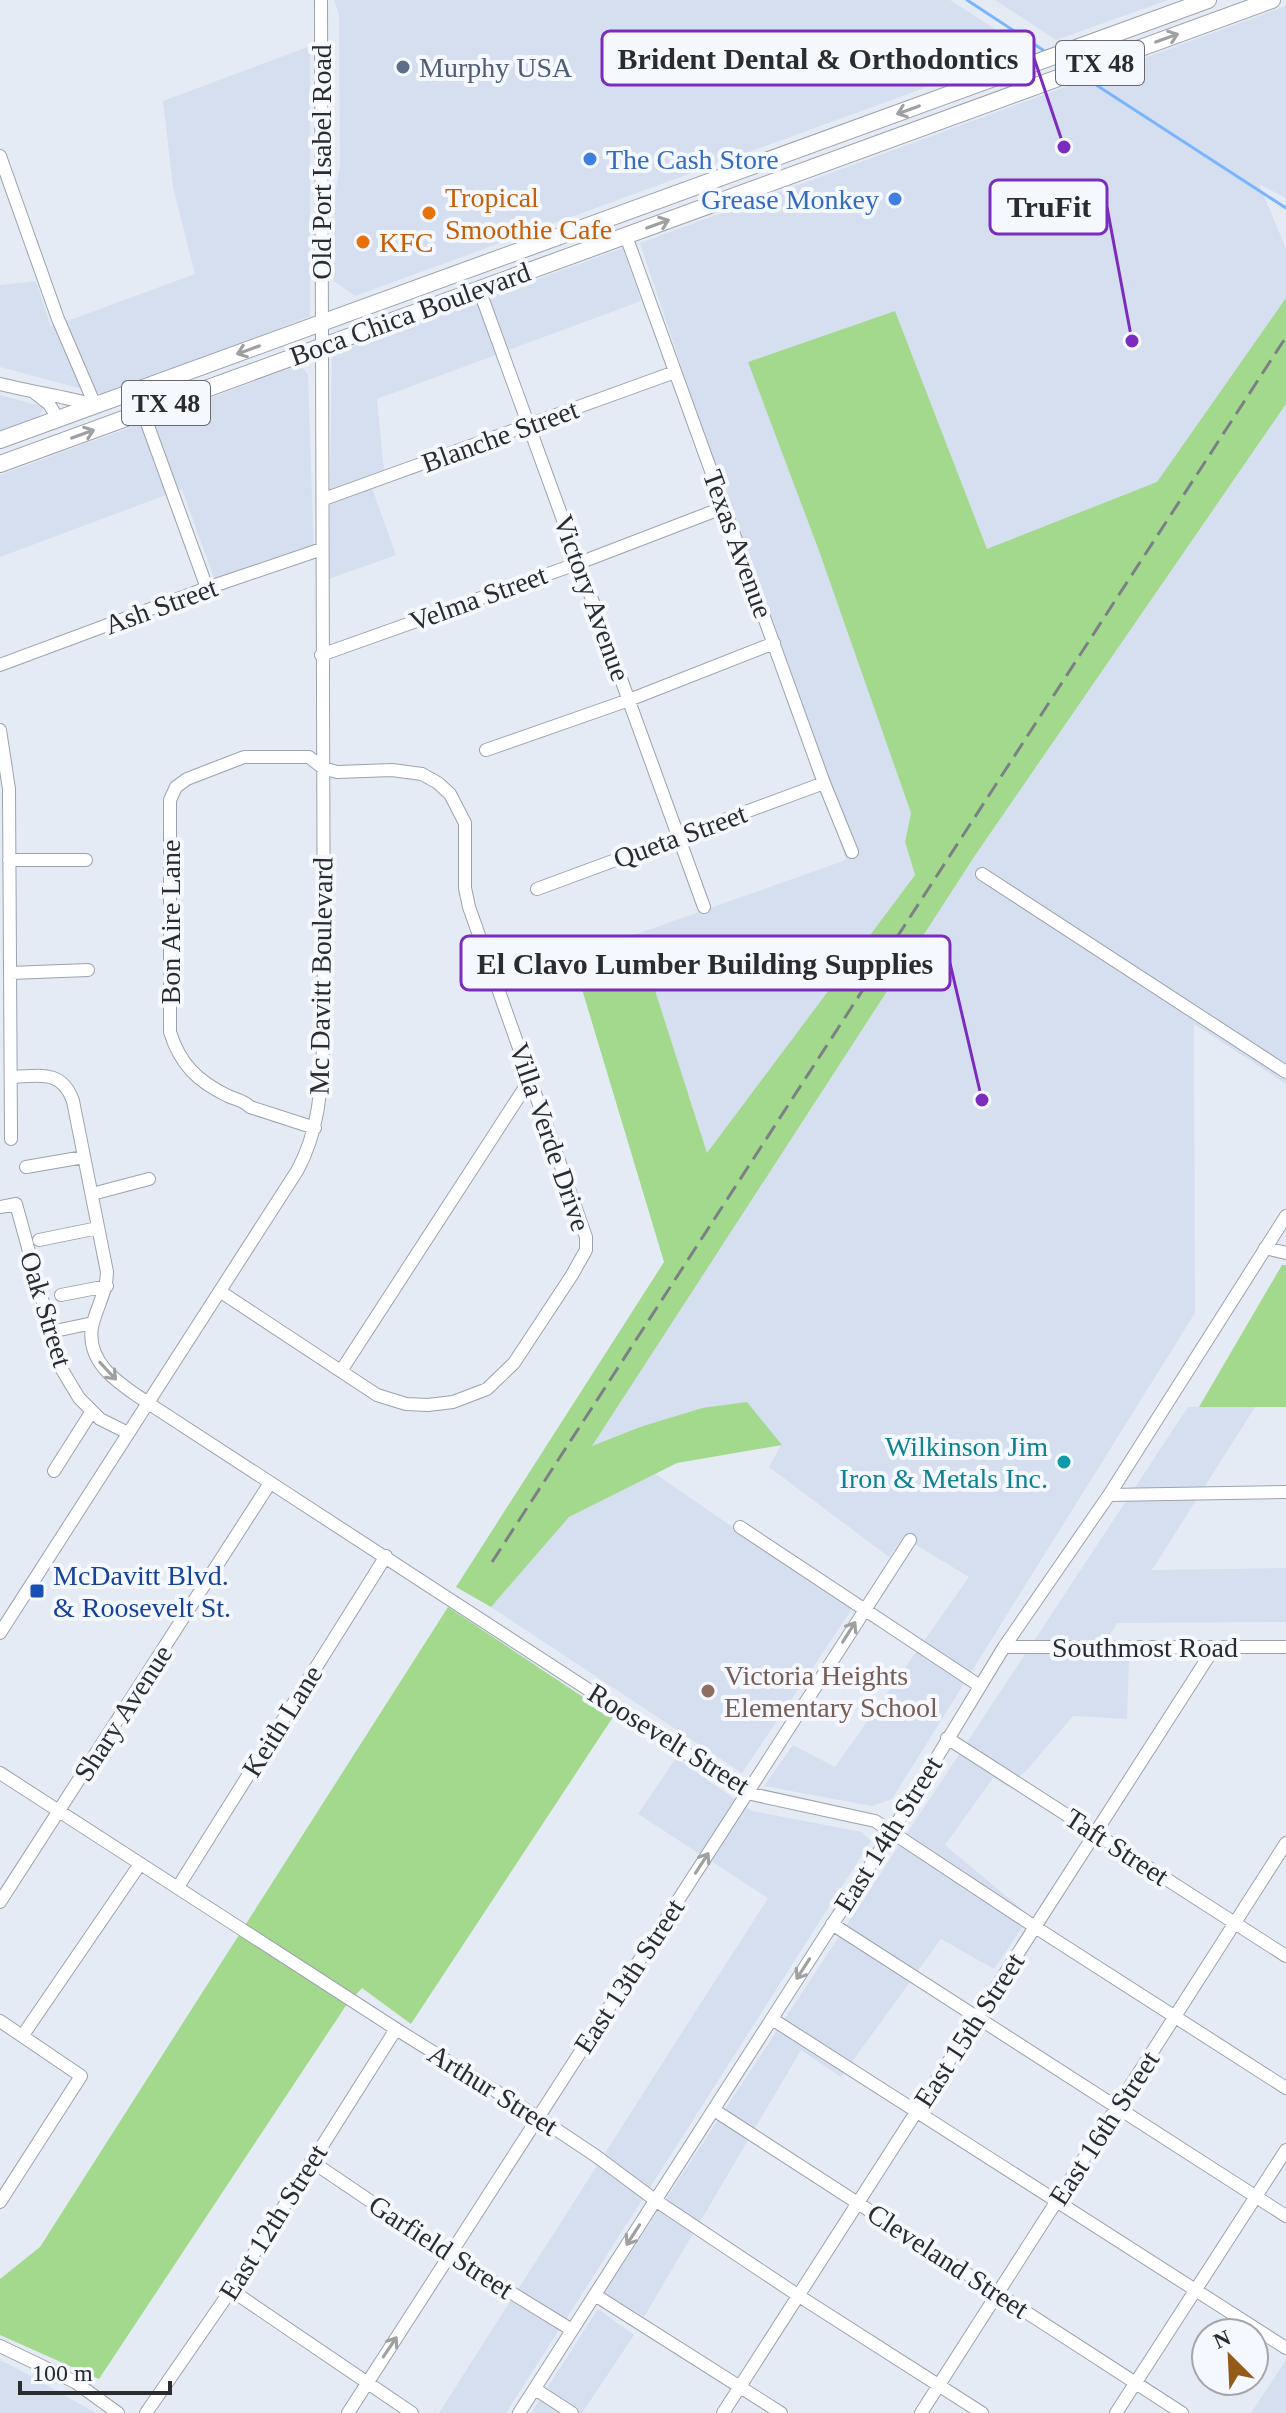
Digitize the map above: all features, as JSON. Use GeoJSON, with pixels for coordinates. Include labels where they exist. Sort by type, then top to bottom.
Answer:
{"type":"FeatureCollection","features":[{"type":"Feature","properties":{"kind":"main road","name":"Boca Chica Boulevard"},"geometry":{"type":"LineString","coordinates":[[0,440],[1208,0]]}},
{"type":"Feature","properties":{"kind":"main road","name":"Boca Chica Boulevard"},"geometry":{"type":"LineString","coordinates":[[0,464],[1272,0]]}},
{"type":"Feature","properties":{"kind":"street","name":"Old Port Isabel Road"},"geometry":{"type":"LineString","coordinates":[[321,0],[322,323]]}},
{"type":"Feature","properties":{"kind":"street"},"geometry":{"type":"LineString","coordinates":[[0,156],[77,366],[95,405]]}},
{"type":"Feature","properties":{"kind":"street","name":"Texas Avenue"},"geometry":{"type":"LineString","coordinates":[[626,236],[824,783],[852,852]]}},
{"type":"Feature","properties":{"kind":"street","name":"Victory Avenue"},"geometry":{"type":"LineString","coordinates":[[479,289],[704,907]]}},
{"type":"Feature","properties":{"kind":"street","name":"Mc Davitt Boulevard"},"geometry":{"type":"LineString","coordinates":[[0,1633],[4,1616],[148,1403],[297,1171],[309,1150],[315,1128],[320,1103],[324,1030],[322,323]]}},
{"type":"Feature","properties":{"kind":"street"},"geometry":{"type":"LineString","coordinates":[[64,397],[76,382],[77,366]]}},
{"type":"Feature","properties":{"kind":"street","name":"Blanche Street"},"geometry":{"type":"LineString","coordinates":[[324,499],[675,372]]}},
{"type":"Feature","properties":{"kind":"street"},"geometry":{"type":"LineString","coordinates":[[0,384],[95,405]]}},
{"type":"Feature","properties":{"kind":"street"},"geometry":{"type":"LineString","coordinates":[[35,393],[49,404],[58,419]]}},
{"type":"Feature","properties":{"kind":"street"},"geometry":{"type":"LineString","coordinates":[[143,412],[207,588]]}},
{"type":"Feature","properties":{"kind":"street","name":"Velma Street"},"geometry":{"type":"LineString","coordinates":[[321,655],[725,507]]}},
{"type":"Feature","properties":{"kind":"street","name":"Ash Street"},"geometry":{"type":"LineString","coordinates":[[0,665],[322,549]]}},
{"type":"Feature","properties":{"kind":"street"},"geometry":{"type":"LineString","coordinates":[[486,750],[629,700],[774,643]]}},
{"type":"Feature","properties":{"kind":"street"},"geometry":{"type":"LineString","coordinates":[[0,730],[9,860],[10,973],[5,1027],[11,1077],[11,1139]]}},
{"type":"Feature","properties":{"kind":"street","name":"Bon Aire Lane"},"geometry":{"type":"LineString","coordinates":[[315,1128],[250,1107],[244,1101],[228,1096],[186,1068],[176,1051],[170,1032],[170,800],[176,787],[187,779],[244,757],[309,757],[323,768]]}},
{"type":"Feature","properties":{"kind":"street","name":"Villa Verde Drive"},"geometry":{"type":"LineString","coordinates":[[221,1292],[377,1395],[406,1404],[428,1405],[467,1398],[487,1389],[514,1363],[586,1250],[586,1237],[469,907],[465,888],[465,823],[450,794],[438,783],[410,771],[337,772],[323,768]]}},
{"type":"Feature","properties":{"kind":"street","name":"Queta Street"},"geometry":{"type":"LineString","coordinates":[[537,889],[824,783]]}},
{"type":"Feature","properties":{"kind":"street"},"geometry":{"type":"LineString","coordinates":[[9,860],[86,860]]}},
{"type":"Feature","properties":{"kind":"street"},"geometry":{"type":"LineString","coordinates":[[982,874],[1286,1072]]}},
{"type":"Feature","properties":{"kind":"street"},"geometry":{"type":"LineString","coordinates":[[10,973],[88,970]]}},
{"type":"Feature","properties":{"kind":"street"},"geometry":{"type":"LineString","coordinates":[[11,1077],[49,1076],[64,1083],[73,1101],[107,1272],[107,1286],[93,1323],[50,1332]]}},
{"type":"Feature","properties":{"kind":"street"},"geometry":{"type":"LineString","coordinates":[[341,1371],[531,1078]]}},
{"type":"Feature","properties":{"kind":"street"},"geometry":{"type":"LineString","coordinates":[[26,1167],[84,1157]]}},
{"type":"Feature","properties":{"kind":"street"},"geometry":{"type":"LineString","coordinates":[[92,1194],[149,1179]]}},
{"type":"Feature","properties":{"kind":"street","name":"Oak Street"},"geometry":{"type":"LineString","coordinates":[[0,1207],[16,1204],[61,1368],[79,1398],[100,1419],[128,1433]]}},
{"type":"Feature","properties":{"kind":"street","name":"East 14th Street"},"geometry":{"type":"LineString","coordinates":[[519,2413],[891,1833],[1004,1647],[1109,1495],[1286,1216]]}},
{"type":"Feature","properties":{"kind":"street"},"geometry":{"type":"LineString","coordinates":[[39,1240],[98,1228]]}},
{"type":"Feature","properties":{"kind":"street"},"geometry":{"type":"LineString","coordinates":[[1265,1248],[1286,1253]]}},
{"type":"Feature","properties":{"kind":"street"},"geometry":{"type":"LineString","coordinates":[[61,1295],[107,1286]]}},
{"type":"Feature","properties":{"kind":"street","name":"Roosevelt Street"},"geometry":{"type":"LineString","coordinates":[[93,1323],[92,1343],[97,1359],[108,1374],[148,1403],[747,1793],[875,1821],[1286,2088]]}},
{"type":"Feature","properties":{"kind":"street"},"geometry":{"type":"LineString","coordinates":[[54,1471],[92,1411]]}},
{"type":"Feature","properties":{"kind":"street","name":"Shary Avenue"},"geometry":{"type":"LineString","coordinates":[[0,1902],[270,1483]]}},
{"type":"Feature","properties":{"kind":"street"},"geometry":{"type":"LineString","coordinates":[[1109,1495],[1286,1492]]}},
{"type":"Feature","properties":{"kind":"street"},"geometry":{"type":"LineString","coordinates":[[740,1527],[980,1686]]}},
{"type":"Feature","properties":{"kind":"street","name":"East 13th Street"},"geometry":{"type":"LineString","coordinates":[[348,2413],[910,1540]]}},
{"type":"Feature","properties":{"kind":"street","name":"Keith Lane"},"geometry":{"type":"LineString","coordinates":[[178,1887],[386,1556]]}},
{"type":"Feature","properties":{"kind":"street","name":"Southmost Road"},"geometry":{"type":"LineString","coordinates":[[1004,1647],[1286,1647]]}},
{"type":"Feature","properties":{"kind":"street","name":"East 15th Street"},"geometry":{"type":"LineString","coordinates":[[723,2413],[1214,1648]]}},
{"type":"Feature","properties":{"kind":"street","name":"Taft Street"},"geometry":{"type":"LineString","coordinates":[[947,1738],[1286,1956]]}},
{"type":"Feature","properties":{"kind":"street","name":"Arthur Street"},"geometry":{"type":"LineString","coordinates":[[0,1773],[539,2118],[799,2296],[982,2413]]}},
{"type":"Feature","properties":{"kind":"street","name":"East 16th Street"},"geometry":{"type":"LineString","coordinates":[[921,2413],[1286,1843]]}},
{"type":"Feature","properties":{"kind":"street"},"geometry":{"type":"LineString","coordinates":[[23,2035],[140,1864]]}},
{"type":"Feature","properties":{"kind":"street"},"geometry":{"type":"LineString","coordinates":[[832,1924],[1286,2216]]}},
{"type":"Feature","properties":{"kind":"street"},"geometry":{"type":"LineString","coordinates":[[772,2019],[1286,2348]]}},
{"type":"Feature","properties":{"kind":"street"},"geometry":{"type":"LineString","coordinates":[[0,2021],[81,2076],[0,2202]]}},
{"type":"Feature","properties":{"kind":"street","name":"East 12th Street"},"geometry":{"type":"LineString","coordinates":[[146,2413],[231,2290],[396,2029]]}},
{"type":"Feature","properties":{"kind":"street","name":"Cleveland Street"},"geometry":{"type":"LineString","coordinates":[[714,2110],[1182,2413]]}},
{"type":"Feature","properties":{"kind":"street"},"geometry":{"type":"LineString","coordinates":[[1116,2413],[1286,2150]]}},
{"type":"Feature","properties":{"kind":"street","name":"Garfield Street"},"geometry":{"type":"LineString","coordinates":[[311,2161],[450,2255],[572,2330]]}},
{"type":"Feature","properties":{"kind":"street"},"geometry":{"type":"LineString","coordinates":[[231,2290],[412,2413]]}},
{"type":"Feature","properties":{"kind":"street"},"geometry":{"type":"LineString","coordinates":[[595,2295],[781,2413]]}},
{"type":"Feature","properties":{"kind":"street"},"geometry":{"type":"LineString","coordinates":[[0,2346],[75,2382],[118,2413]]}},
{"type":"Feature","properties":{"kind":"street"},"geometry":{"type":"LineString","coordinates":[[535,2389],[572,2413]]}},
{"type":"Feature","properties":{"kind":"shaded area"},"geometry":{"type":"Polygon","coordinates":[[[334,0],[950,0],[1028,50],[355,296],[334,281],[335,195],[340,165],[339,14],[334,0]]]}},
{"type":"Feature","properties":{"kind":"shaded area"},"geometry":{"type":"Polygon","coordinates":[[[995,0],[1168,0],[1056,40],[995,0]]]}},
{"type":"Feature","properties":{"kind":"shaded area"},"geometry":{"type":"Polygon","coordinates":[[[1286,6],[1286,198],[1259,184],[1286,249],[1286,299],[1162,491],[989,556],[921,382],[749,362],[911,813],[905,843],[915,875],[707,1154],[637,934],[846,860],[640,243],[1286,6]]]}},
{"type":"Feature","properties":{"kind":"shaded area"},"geometry":{"type":"Polygon","coordinates":[[[310,46],[310,316],[108,396],[0,367],[0,285],[36,281],[51,327],[195,274],[173,187],[163,101],[310,46]]]}},
{"type":"Feature","properties":{"kind":"shaded area"},"geometry":{"type":"Polygon","coordinates":[[[623,248],[641,301],[377,399],[384,471],[368,477],[396,555],[329,579],[332,354],[623,248]]]}},
{"type":"Feature","properties":{"kind":"shaded area"},"geometry":{"type":"Polygon","coordinates":[[[300,365],[308,375],[314,558],[219,592],[182,489],[0,557],[0,475],[300,365]]]}},
{"type":"Feature","properties":{"kind":"shaded area"},"geometry":{"type":"Polygon","coordinates":[[[0,395],[45,407],[37,419],[0,432],[0,395]]]}},
{"type":"Feature","properties":{"kind":"shaded area"},"geometry":{"type":"Polygon","coordinates":[[[1286,404],[1286,1084],[1194,1024],[1195,1313],[892,1799],[872,1806],[764,1786],[793,1745],[835,1767],[969,1577],[903,1537],[889,1557],[769,1467],[781,1445],[702,1408],[640,1427],[591,1447],[801,1117],[986,839],[1286,404]]]}},
{"type":"Feature","properties":{"kind":"shaded area"},"geometry":{"type":"Polygon","coordinates":[[[1188,1407],[1255,1407],[1152,1570],[1286,1568],[1286,1622],[1117,1623],[1107,1640],[1105,1659],[1129,1659],[1127,1719],[1073,1716],[1026,1771],[1007,1786],[993,1778],[945,1845],[1030,1916],[994,1969],[941,1939],[841,2077],[801,2050],[644,2317],[604,2293],[1188,1407]]]}},
{"type":"Feature","properties":{"kind":"shaded area","name":"Victoria Heights Elementary School"},"geometry":{"type":"Polygon","coordinates":[[[654,1473],[852,1609],[742,1773],[491,1607],[569,1517],[654,1473]]]}},
{"type":"Feature","properties":{"kind":"shaded area"},"geometry":{"type":"Polygon","coordinates":[[[676,1758],[752,1811],[862,1832],[871,1841],[506,2413],[439,2413],[768,1898],[638,1814],[676,1758]]]}},
{"type":"Feature","properties":{"kind":"shaded area"},"geometry":{"type":"Polygon","coordinates":[[[598,2309],[634,2335],[582,2413],[531,2413],[598,2309]]]}},
{"type":"Feature","properties":{"kind":"shaded area"},"geometry":{"type":"Polygon","coordinates":[[[0,2360],[16,2368],[96,2413],[0,2413],[0,2360]]]}},
{"type":"Feature","properties":{"kind":"shaded area"},"geometry":{"type":"Polygon","coordinates":[[[1286,2360],[1286,2413],[1251,2413],[1262,2397],[1270,2397],[1270,2384],[1286,2360]]]}},
{"type":"Feature","properties":{"kind":"green space"},"geometry":{"type":"Polygon","coordinates":[[[1286,298],[1286,404],[976,854],[592,1446],[702,1408],[747,1402],[782,1445],[677,1463],[569,1517],[491,1607],[456,1587],[664,1262],[572,956],[637,934],[707,1153],[915,875],[905,842],[911,813],[819,551],[748,362],[895,311],[987,549],[1157,482],[1286,298]]]}},
{"type":"Feature","properties":{"kind":"green space"},"geometry":{"type":"Polygon","coordinates":[[[1282,1265],[1286,1265],[1286,1407],[1199,1407],[1282,1265]]]}},
{"type":"Feature","properties":{"kind":"green space"},"geometry":{"type":"Polygon","coordinates":[[[448,1607],[613,1717],[411,2024],[362,1988],[345,2007],[99,2379],[0,2335],[0,2279],[40,2247],[448,1607]]]}},
{"type":"Feature","properties":{"kind":"waterway"},"geometry":{"type":"LineString","coordinates":[[967,0],[1043,50]]}},
{"type":"Feature","properties":{"kind":"waterway"},"geometry":{"type":"LineString","coordinates":[[1087,79],[1286,208]]}},
{"type":"Feature","properties":{"kind":"railway"},"geometry":{"type":"LineString","coordinates":[[492,1562],[1286,337]]}},
{"type":"Feature","properties":{"kind":"place","name":"Murphy USA"},"geometry":{"type":"Point","coordinates":[403,67]}},
{"type":"Feature","properties":{"kind":"place","name":"Brident Dental & Orthodontics"},"geometry":{"type":"Point","coordinates":[1064,147]}},
{"type":"Feature","properties":{"kind":"place","name":"The Cash Store"},"geometry":{"type":"Point","coordinates":[590,159]}},
{"type":"Feature","properties":{"kind":"place","name":"Grease Monkey"},"geometry":{"type":"Point","coordinates":[895,199]}},
{"type":"Feature","properties":{"kind":"place","name":"Tropical Smoothie Cafe"},"geometry":{"type":"Point","coordinates":[429,213]}},
{"type":"Feature","properties":{"kind":"place","name":"KFC"},"geometry":{"type":"Point","coordinates":[363,242]}},
{"type":"Feature","properties":{"kind":"place","name":"TruFit"},"geometry":{"type":"Point","coordinates":[1132,341]}},
{"type":"Feature","properties":{"kind":"place","name":"El Clavo Lumber Building Supplies"},"geometry":{"type":"Point","coordinates":[982,1100]}},
{"type":"Feature","properties":{"kind":"place","name":"Wilkinson Jim Iron & Metals Inc."},"geometry":{"type":"Point","coordinates":[1064,1462]}},
{"type":"Feature","properties":{"kind":"place","name":"McDavitt Blvd. & Roosevelt St."},"geometry":{"type":"Point","coordinates":[37,1591]}},
{"type":"Feature","properties":{"kind":"place","name":"Victoria Heights Elementary School"},"geometry":{"type":"Point","coordinates":[708,1691]}}]}
